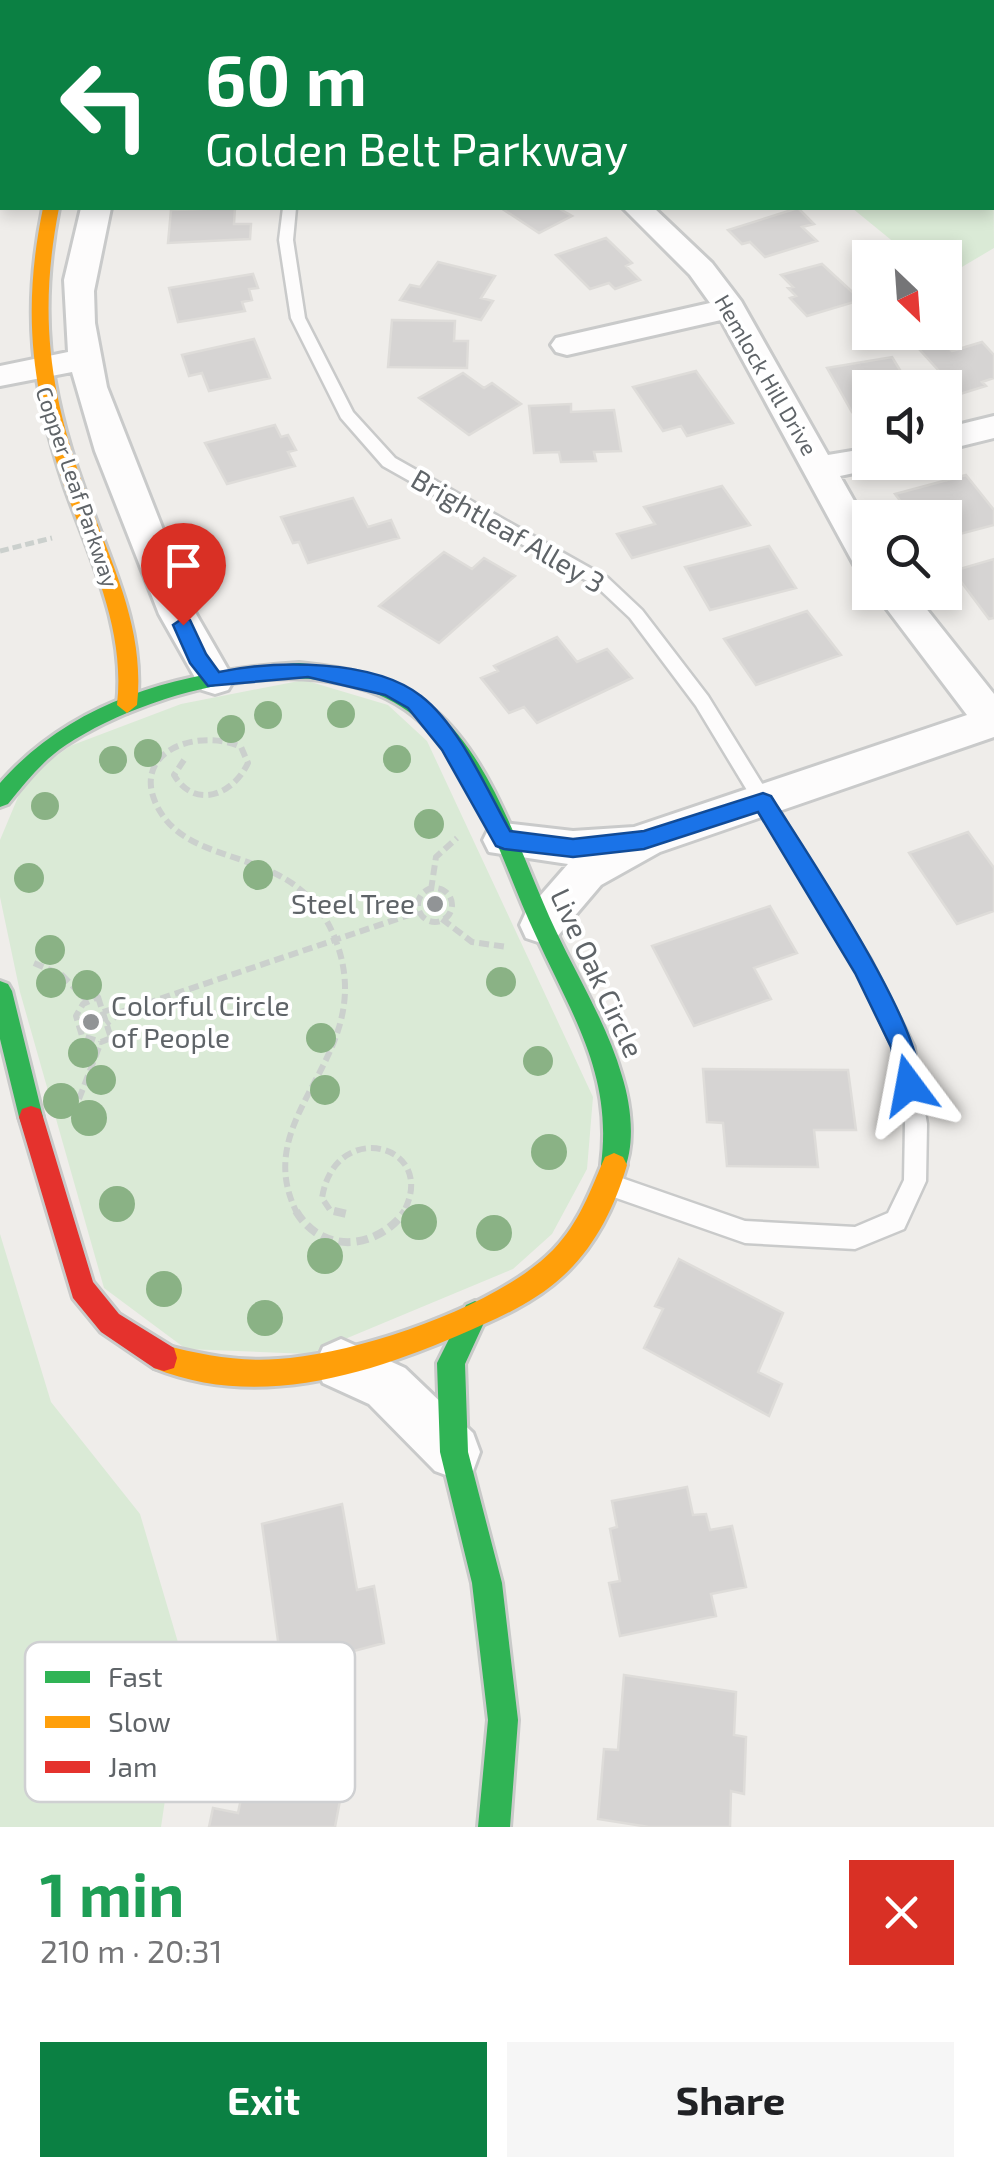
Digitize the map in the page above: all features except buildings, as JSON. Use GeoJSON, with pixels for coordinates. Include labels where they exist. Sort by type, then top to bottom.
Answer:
{"type":"FeatureCollection","features":[{"type":"Feature","properties":{"kind":"street","name":"Copper Leaf Parkway"},"geometry":{"type":"LineString","coordinates":[[50,210],[32,292],[39,368],[66,463],[118,605],[135,678],[127,705]]}},
{"type":"Feature","properties":{"kind":"street","name":"Copper Leaf Parkway"},"geometry":{"type":"LineString","coordinates":[[96,210],[79,291],[85,359],[114,451],[169,592],[197,658],[215,680]]}},
{"type":"Feature","properties":{"kind":"street","name":"Hemlock Hill Drive"},"geometry":{"type":"LineString","coordinates":[[640,210],[702,270],[730,308],[852,533]]}},
{"type":"Feature","properties":{"kind":"street"},"geometry":{"type":"LineString","coordinates":[[567,344],[730,308]]}},
{"type":"Feature","properties":{"kind":"street"},"geometry":{"type":"LineString","coordinates":[[0,376],[85,359]]}},
{"type":"Feature","properties":{"kind":"street"},"geometry":{"type":"LineString","coordinates":[[962,435],[994,426]]}},
{"type":"Feature","properties":{"kind":"street"},"geometry":{"type":"LineString","coordinates":[[820,468],[852,462]]}},
{"type":"Feature","properties":{"kind":"street"},"geometry":{"type":"LineString","coordinates":[[485,837],[573,848],[644,840],[994,722],[906,610]]}},
{"type":"Feature","properties":{"kind":"street","name":"Live Oak Circle"},"geometry":{"type":"LineString","coordinates":[[0,798],[32,759],[66,734],[127,705],[215,680],[254,672],[308,669],[390,688],[415,702],[449,744],[529,936],[613,1078],[618,1137],[610,1185],[575,1243],[541,1278],[475,1314],[340,1365],[268,1374],[196,1370],[150,1352],[111,1325],[80,1286],[13,1107],[0,995]]}},
{"type":"Feature","properties":{"kind":"street"},"geometry":{"type":"LineString","coordinates":[[529,936],[586,873],[644,840]]}},
{"type":"Feature","properties":{"kind":"street"},"geometry":{"type":"LineString","coordinates":[[475,1314],[451,1362],[454,1452],[487,1582],[503,1720],[494,1827]]}},
{"type":"Feature","properties":{"kind":"street"},"geometry":{"type":"LineString","coordinates":[[340,1365],[387,1386],[454,1452]]}},
{"type":"Feature","properties":{"kind":"lane","name":"Brightleaf Alley 3"},"geometry":{"type":"LineString","coordinates":[[289,210],[286,240],[298,318],[346,414],[388,462],[602,582],[636,614],[702,700],[864,966],[902,1046],[916,1124],[915,1182],[896,1221],[855,1238],[745,1232],[610,1185]]}},
{"type":"Feature","properties":{"kind":"path"},"geometry":{"type":"LineString","coordinates":[[0,551],[58,536]]}},
{"type":"Feature","properties":{"kind":"path"},"geometry":{"type":"LineString","coordinates":[[184,760],[174,775],[178,786],[195,796],[206,797],[230,789],[248,763],[241,747],[214,736],[191,738],[171,748],[157,764],[150,784],[150,794],[164,817],[192,841],[275,869],[304,887],[320,906],[336,940],[348,980],[343,1022],[330,1056],[291,1126],[286,1178],[294,1207],[308,1227],[332,1240],[359,1244],[385,1234],[407,1210],[411,1180],[408,1170],[393,1154],[380,1148],[365,1148],[348,1153],[328,1170],[321,1192],[324,1203],[340,1215],[351,1215]]}},
{"type":"Feature","properties":{"kind":"path"},"geometry":{"type":"LineString","coordinates":[[430,890],[432,866],[440,849],[485,837]]}},
{"type":"Feature","properties":{"kind":"path"},"geometry":{"type":"LineString","coordinates":[[430,890],[446,892],[452,900],[452,911],[442,919],[426,920],[418,912],[417,900],[430,890]]}},
{"type":"Feature","properties":{"kind":"path"},"geometry":{"type":"LineString","coordinates":[[102,1012],[118,1012],[418,912]]}},
{"type":"Feature","properties":{"kind":"path"},"geometry":{"type":"LineString","coordinates":[[442,919],[472,942],[529,936]]}},
{"type":"Feature","properties":{"kind":"path"},"geometry":{"type":"LineString","coordinates":[[22,964],[54,969],[87,1002]]}},
{"type":"Feature","properties":{"kind":"path"},"geometry":{"type":"LineString","coordinates":[[98,997],[111,1038],[91,1042],[79,1031],[76,1016],[87,1002],[98,997]]}},
{"type":"Feature","properties":{"kind":"path"},"geometry":{"type":"LineString","coordinates":[[106,1024],[116,1019],[118,1012]]}},
{"type":"Feature","properties":{"kind":"path"},"geometry":{"type":"LineString","coordinates":[[74,1105],[86,1087],[101,1042]]}},
{"type":"Feature","properties":{"kind":"green space"},"geometry":{"type":"Polygon","coordinates":[[[854,210],[994,210],[994,248],[962,267],[962,240],[891,240],[854,210]]]}},
{"type":"Feature","properties":{"kind":"green space"},"geometry":{"type":"Polygon","coordinates":[[[304,680],[388,705],[427,741],[593,1097],[587,1169],[552,1234],[513,1269],[309,1354],[186,1349],[104,1288],[20,992],[0,897],[0,840],[26,778],[70,746],[181,704],[304,680]]]}},
{"type":"Feature","properties":{"kind":"green space"},"geometry":{"type":"Polygon","coordinates":[[[0,1234],[51,1402],[140,1514],[178,1642],[25,1642],[25,1802],[165,1802],[161,1827],[0,1827],[0,1234]]]}},
{"type":"Feature","properties":{"kind":"traffic: fast"},"geometry":{"type":"LineString","coordinates":[[0,798],[59,739],[142,699],[193,684],[246,674],[299,671],[349,676],[393,691],[429,717],[450,741],[498,825],[602,1050],[616,1106],[614,1165]]}},
{"type":"Feature","properties":{"kind":"traffic: fast"},"geometry":{"type":"LineString","coordinates":[[0,991],[31,1117]]}},
{"type":"Feature","properties":{"kind":"traffic: fast"},"geometry":{"type":"LineString","coordinates":[[475,1314],[451,1363],[454,1452],[487,1583],[503,1720],[494,1827]]}},
{"type":"Feature","properties":{"kind":"traffic: slow"},"geometry":{"type":"LineString","coordinates":[[51,210],[38,294],[42,371],[61,446],[126,637],[130,682],[127,705]]}},
{"type":"Feature","properties":{"kind":"traffic: slow"},"geometry":{"type":"LineString","coordinates":[[164,1358],[202,1368],[278,1373],[352,1360],[460,1321],[520,1292],[564,1258],[598,1207],[614,1165]]}},
{"type":"Feature","properties":{"kind":"traffic: jam"},"geometry":{"type":"LineString","coordinates":[[31,1117],[82,1289],[110,1323],[164,1358]]}},
{"type":"Feature","properties":{"kind":"place","name":"Steel Tree"},"geometry":{"type":"Point","coordinates":[435,904]}},
{"type":"Feature","properties":{"kind":"place","name":"Colorful Circle of People"},"geometry":{"type":"Point","coordinates":[91,1022]}},
{"type":"Feature","properties":{"kind":"route"},"geometry":{"type":"LineString","coordinates":[[183,625],[197,658],[215,680],[254,672],[308,669],[390,688],[415,702],[449,744],[504,840],[573,848],[644,840],[763,802],[864,966],[902,1046],[909,1085]]}}]}
